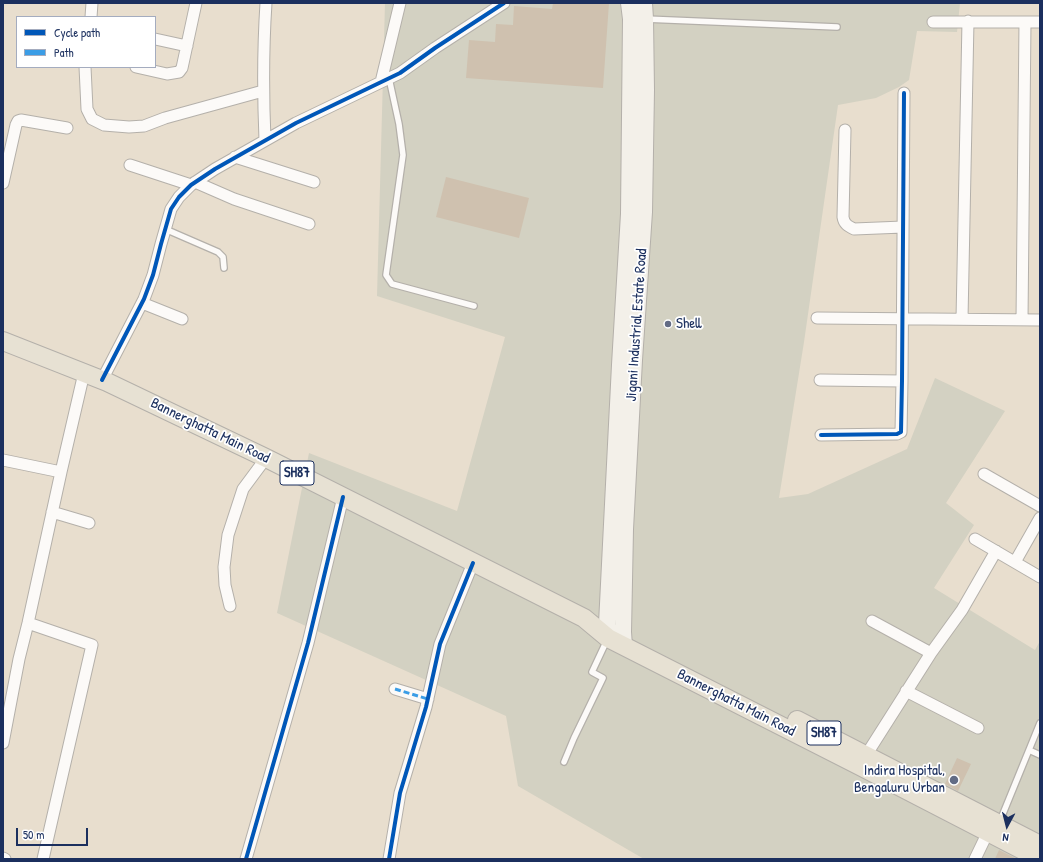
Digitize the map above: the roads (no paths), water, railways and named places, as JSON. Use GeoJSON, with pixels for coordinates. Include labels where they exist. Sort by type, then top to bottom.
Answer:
{"type":"FeatureCollection","features":[{"type":"Feature","properties":{"kind":"main road","name":"Jigani Industrial Estate Road"},"geometry":{"type":"LineString","coordinates":[[615,635],[619,372],[629,214],[631,19],[629,3]]}},
{"type":"Feature","properties":{"kind":"main road","name":"Jigani Industrial Estate Road"},"geometry":{"type":"LineString","coordinates":[[615,635],[625,529],[644,212],[646,90],[644,3]]}},
{"type":"Feature","properties":{"kind":"main road","name":"Bannerghatta Main Road"},"geometry":{"type":"LineString","coordinates":[[3,341],[102,380],[266,458],[863,760],[993,828],[1040,859]]}},
{"type":"Feature","properties":{"kind":"main road","name":"Bannerghatta Main Road"},"geometry":{"type":"LineString","coordinates":[[993,828],[1040,845]]}},
{"type":"Feature","properties":{"kind":"street"},"geometry":{"type":"LineString","coordinates":[[91,16],[92,3]]}},
{"type":"Feature","properties":{"kind":"street"},"geometry":{"type":"LineString","coordinates":[[140,68],[167,74],[179,72],[182,68],[196,3]]}},
{"type":"Feature","properties":{"kind":"street"},"geometry":{"type":"LineString","coordinates":[[265,140],[263,50],[266,3]]}},
{"type":"Feature","properties":{"kind":"street"},"geometry":{"type":"LineString","coordinates":[[385,80],[400,3]]}},
{"type":"Feature","properties":{"kind":"street"},"geometry":{"type":"LineString","coordinates":[[102,380],[142,303],[153,275],[172,209],[180,197],[193,184],[214,169],[296,123],[400,73],[504,3]]}},
{"type":"Feature","properties":{"kind":"street"},"geometry":{"type":"LineString","coordinates":[[962,319],[968,21]]}},
{"type":"Feature","properties":{"kind":"street"},"geometry":{"type":"LineString","coordinates":[[933,22],[1040,22]]}},
{"type":"Feature","properties":{"kind":"street"},"geometry":{"type":"LineString","coordinates":[[1022,320],[1025,22]]}},
{"type":"Feature","properties":{"kind":"street"},"geometry":{"type":"LineString","coordinates":[[156,39],[187,46]]}},
{"type":"Feature","properties":{"kind":"street"},"geometry":{"type":"LineString","coordinates":[[85,68],[87,109],[92,119],[104,125],[129,127],[144,126],[165,118],[264,91]]}},
{"type":"Feature","properties":{"kind":"street"},"geometry":{"type":"LineString","coordinates":[[821,435],[899,433],[901,429],[904,93]]}},
{"type":"Feature","properties":{"kind":"street"},"geometry":{"type":"LineString","coordinates":[[3,183],[18,121],[21,120],[67,128]]}},
{"type":"Feature","properties":{"kind":"street"},"geometry":{"type":"LineString","coordinates":[[845,130],[844,222],[848,226],[854,228],[903,227]]}},
{"type":"Feature","properties":{"kind":"street"},"geometry":{"type":"LineString","coordinates":[[235,157],[314,182]]}},
{"type":"Feature","properties":{"kind":"street"},"geometry":{"type":"LineString","coordinates":[[130,165],[193,184],[309,224]]}},
{"type":"Feature","properties":{"kind":"street"},"geometry":{"type":"LineString","coordinates":[[142,303],[182,319]]}},
{"type":"Feature","properties":{"kind":"street"},"geometry":{"type":"LineString","coordinates":[[817,318],[1040,320]]}},
{"type":"Feature","properties":{"kind":"street"},"geometry":{"type":"LineString","coordinates":[[3,743],[19,659],[84,373]]}},
{"type":"Feature","properties":{"kind":"street"},"geometry":{"type":"LineString","coordinates":[[820,380],[902,381]]}},
{"type":"Feature","properties":{"kind":"street"},"geometry":{"type":"LineString","coordinates":[[230,606],[225,585],[224,567],[228,535],[243,489],[266,458]]}},
{"type":"Feature","properties":{"kind":"street"},"geometry":{"type":"LineString","coordinates":[[3,460],[61,472]]}},
{"type":"Feature","properties":{"kind":"street"},"geometry":{"type":"LineString","coordinates":[[984,474],[1040,506]]}},
{"type":"Feature","properties":{"kind":"street"},"geometry":{"type":"LineString","coordinates":[[246,859],[308,643],[343,497]]}},
{"type":"Feature","properties":{"kind":"street"},"geometry":{"type":"LineString","coordinates":[[52,512],[89,523]]}},
{"type":"Feature","properties":{"kind":"street"},"geometry":{"type":"LineString","coordinates":[[1015,562],[1040,518]]}},
{"type":"Feature","properties":{"kind":"street"},"geometry":{"type":"LineString","coordinates":[[975,539],[1040,577]]}},
{"type":"Feature","properties":{"kind":"street"},"geometry":{"type":"LineString","coordinates":[[863,760],[931,653],[962,610],[996,551]]}},
{"type":"Feature","properties":{"kind":"street"},"geometry":{"type":"LineString","coordinates":[[389,859],[400,793],[428,699],[440,644],[473,563]]}},
{"type":"Feature","properties":{"kind":"street"},"geometry":{"type":"LineString","coordinates":[[872,620],[931,653]]}},
{"type":"Feature","properties":{"kind":"street"},"geometry":{"type":"LineString","coordinates":[[28,623],[92,645],[43,859]]}},
{"type":"Feature","properties":{"kind":"street"},"geometry":{"type":"LineString","coordinates":[[395,689],[428,699]]}},
{"type":"Feature","properties":{"kind":"street"},"geometry":{"type":"LineString","coordinates":[[906,691],[978,728]]}},
{"type":"Feature","properties":{"kind":"street"},"geometry":{"type":"LineString","coordinates":[[975,859],[993,828]]}},
{"type":"Feature","properties":{"kind":"lane"},"geometry":{"type":"LineString","coordinates":[[645,19],[837,27]]}},
{"type":"Feature","properties":{"kind":"lane"},"geometry":{"type":"LineString","coordinates":[[385,80],[399,124],[403,156],[386,275],[392,284],[474,306]]}},
{"type":"Feature","properties":{"kind":"lane"},"geometry":{"type":"LineString","coordinates":[[165,229],[218,252],[223,257],[224,268]]}},
{"type":"Feature","properties":{"kind":"lane"},"geometry":{"type":"LineString","coordinates":[[564,762],[603,678],[592,672],[615,635]]}},
{"type":"Feature","properties":{"kind":"lane"},"geometry":{"type":"LineString","coordinates":[[993,828],[1040,723]]}},
{"type":"Feature","properties":{"kind":"lane"},"geometry":{"type":"LineString","coordinates":[[1029,750],[1040,755]]}},
{"type":"Feature","properties":{"kind":"place","name":"Shell"},"geometry":{"type":"Point","coordinates":[668,324]}},
{"type":"Feature","properties":{"kind":"place","name":"Indira Hospital, Bengaluru Urban"},"geometry":{"type":"Point","coordinates":[954,780]}}]}
